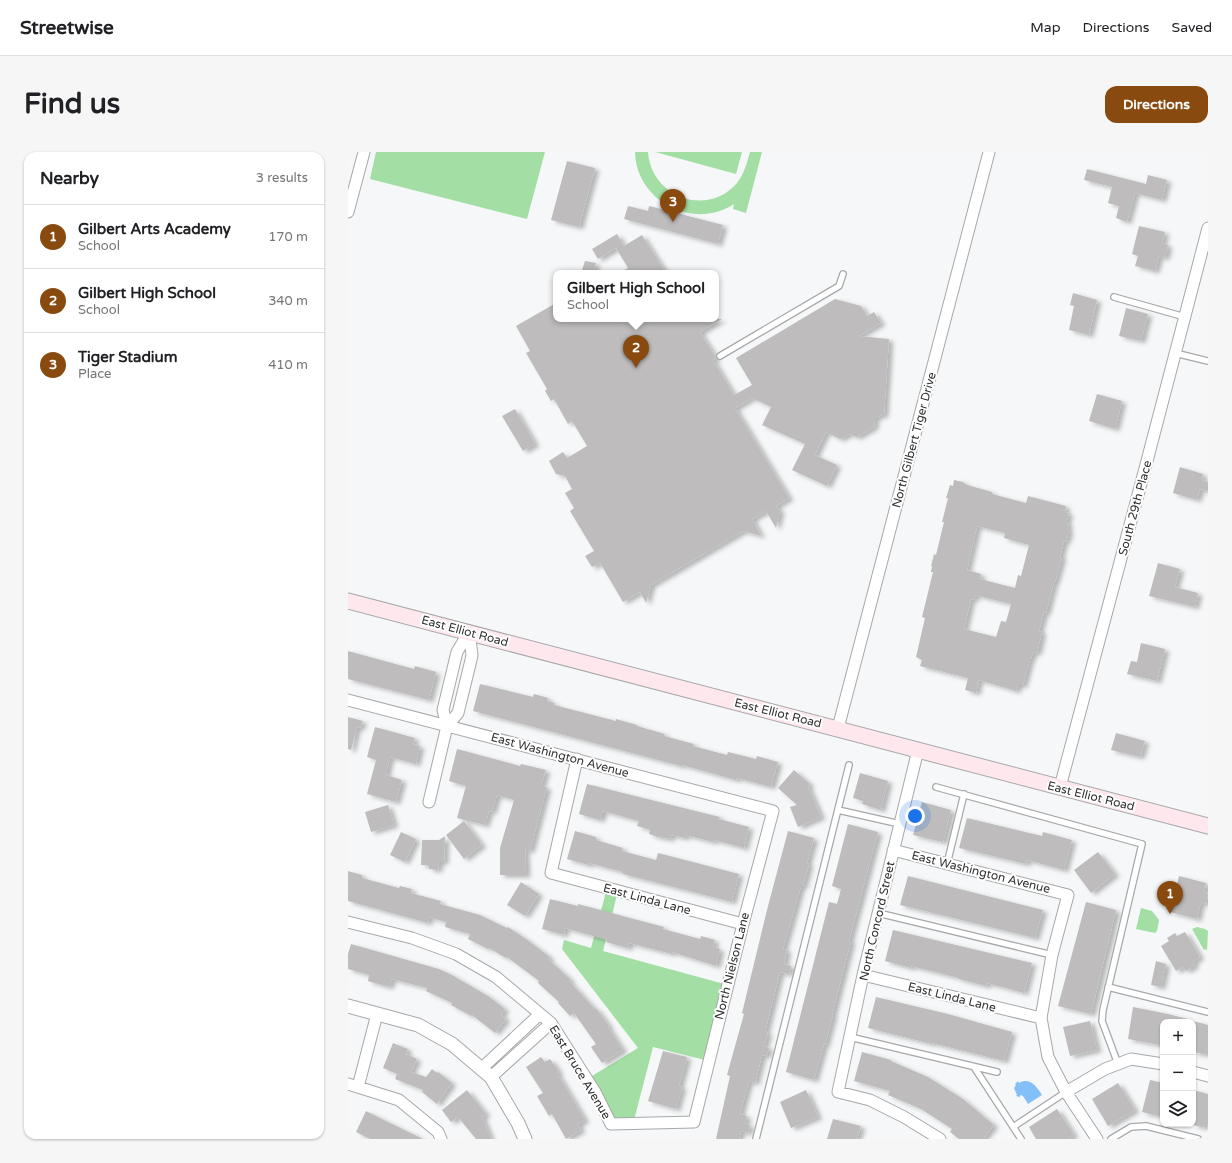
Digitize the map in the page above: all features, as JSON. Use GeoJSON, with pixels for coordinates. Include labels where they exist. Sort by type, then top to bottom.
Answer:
{"type":"FeatureCollection","features":[{"type":"Feature","properties":{"kind":"main road","name":"East Elliot Road"},"geometry":{"type":"LineString","coordinates":[[348,601],[1208,826]]}},
{"type":"Feature","properties":{"kind":"street"},"geometry":{"type":"LineString","coordinates":[[348,212],[364,152]]}},
{"type":"Feature","properties":{"kind":"street","name":"North Gilbert Tiger Drive"},"geometry":{"type":"LineString","coordinates":[[838,728],[989,152]]}},
{"type":"Feature","properties":{"kind":"street","name":"South 29th Place"},"geometry":{"type":"LineString","coordinates":[[1060,788],[1208,228]]}},
{"type":"Feature","properties":{"kind":"street"},"geometry":{"type":"LineString","coordinates":[[447,726],[442,710],[457,652],[469,632]]}},
{"type":"Feature","properties":{"kind":"street"},"geometry":{"type":"LineString","coordinates":[[429,802],[447,726],[458,712],[471,660],[472,654],[469,632]]}},
{"type":"Feature","properties":{"kind":"street","name":"East Washington Avenue"},"geometry":{"type":"LineString","coordinates":[[348,700],[773,810]]}},
{"type":"Feature","properties":{"kind":"street","name":"North Concord Street"},"geometry":{"type":"LineString","coordinates":[[918,750],[863,975],[838,1092],[870,1100],[904,1117],[940,1139]]}},
{"type":"Feature","properties":{"kind":"street","name":"East Linda Lane"},"geometry":{"type":"LineString","coordinates":[[577,759],[550,873],[743,924]]}},
{"type":"Feature","properties":{"kind":"street","name":"North Nielson Lane"},"geometry":{"type":"LineString","coordinates":[[694,1122],[773,810]]}},
{"type":"Feature","properties":{"kind":"street","name":"East Washington Avenue"},"geometry":{"type":"LineString","coordinates":[[893,850],[1068,895],[1052,955]]}},
{"type":"Feature","properties":{"kind":"street","name":"East Bruce Avenue"},"geometry":{"type":"LineString","coordinates":[[348,922],[412,938],[456,954],[496,977],[551,1023],[595,1092],[611,1124],[694,1122]]}},
{"type":"Feature","properties":{"kind":"street"},"geometry":{"type":"LineString","coordinates":[[1052,955],[1041,1018],[1048,1057],[1066,1092],[1097,1139]]}},
{"type":"Feature","properties":{"kind":"street","name":"East Linda Lane"},"geometry":{"type":"LineString","coordinates":[[863,975],[1041,1018]]}},
{"type":"Feature","properties":{"kind":"street"},"geometry":{"type":"LineString","coordinates":[[348,1006],[418,1025],[452,1044],[486,1073],[518,1123],[525,1139]]}},
{"type":"Feature","properties":{"kind":"street"},"geometry":{"type":"LineString","coordinates":[[377,1014],[353,1085],[399,1100],[438,1132],[441,1139]]}},
{"type":"Feature","properties":{"kind":"street"},"geometry":{"type":"LineString","coordinates":[[486,1073],[540,1014]]}},
{"type":"Feature","properties":{"kind":"street"},"geometry":{"type":"LineString","coordinates":[[486,1073],[551,1023]]}},
{"type":"Feature","properties":{"kind":"street"},"geometry":{"type":"LineString","coordinates":[[1066,1092],[1105,1068],[1131,1059],[1160,1064]]}},
{"type":"Feature","properties":{"kind":"street"},"geometry":{"type":"LineString","coordinates":[[1196,1073],[1208,1076]]}},
{"type":"Feature","properties":{"kind":"lane"},"geometry":{"type":"LineString","coordinates":[[720,356],[839,286],[843,274]]}},
{"type":"Feature","properties":{"kind":"lane"},"geometry":{"type":"LineString","coordinates":[[1114,297],[1185,317]]}},
{"type":"Feature","properties":{"kind":"lane"},"geometry":{"type":"LineString","coordinates":[[1176,353],[1208,362]]}},
{"type":"Feature","properties":{"kind":"lane"},"geometry":{"type":"LineString","coordinates":[[756,1139],[849,765]]}},
{"type":"Feature","properties":{"kind":"lane"},"geometry":{"type":"LineString","coordinates":[[936,787],[1142,844],[1103,1010],[1102,1020],[1118,1064]]}},
{"type":"Feature","properties":{"kind":"lane"},"geometry":{"type":"LineString","coordinates":[[947,864],[964,794]]}},
{"type":"Feature","properties":{"kind":"lane"},"geometry":{"type":"LineString","coordinates":[[838,810],[900,824]]}},
{"type":"Feature","properties":{"kind":"lane"},"geometry":{"type":"LineString","coordinates":[[878,913],[1052,955]]}},
{"type":"Feature","properties":{"kind":"lane"},"geometry":{"type":"LineString","coordinates":[[1108,987],[1208,1012]]}},
{"type":"Feature","properties":{"kind":"lane"},"geometry":{"type":"LineString","coordinates":[[850,1037],[997,1072]]}},
{"type":"Feature","properties":{"kind":"lane"},"geometry":{"type":"LineString","coordinates":[[974,1066],[1021,1139]]}},
{"type":"Feature","properties":{"kind":"lane"},"geometry":{"type":"LineString","coordinates":[[1013,1127],[1066,1092]]}},
{"type":"Feature","properties":{"kind":"lane"},"geometry":{"type":"LineString","coordinates":[[1111,1139],[1131,1127],[1146,1126],[1198,1139]]}},
{"type":"Feature","properties":{"kind":"green space"},"geometry":{"type":"Polygon","coordinates":[[[376,152],[545,152],[527,219],[370,179],[376,152]]]}},
{"type":"Feature","properties":{"kind":"green space"},"geometry":{"type":"Polygon","coordinates":[[[635,152],[648,152],[651,168],[659,181],[670,191],[682,198],[696,200],[711,199],[725,194],[739,180],[750,152],[762,152],[746,213],[733,209],[734,204],[718,212],[701,214],[685,212],[670,206],[656,197],[645,185],[638,169],[635,152]]]}},
{"type":"Feature","properties":{"kind":"green space"},"geometry":{"type":"Polygon","coordinates":[[[655,152],[742,152],[736,174],[655,152]]]}},
{"type":"Feature","properties":{"kind":"green space"},"geometry":{"type":"Polygon","coordinates":[[[607,888],[618,891],[603,951],[728,985],[709,1061],[653,1047],[633,1124],[611,1124],[587,1079],[638,1048],[562,949],[564,940],[591,948],[607,888]]]}},
{"type":"Feature","properties":{"kind":"green space"},"geometry":{"type":"Polygon","coordinates":[[[1141,908],[1152,911],[1159,920],[1157,931],[1155,933],[1136,929],[1141,908]]]}},
{"type":"Feature","properties":{"kind":"green space"},"geometry":{"type":"Polygon","coordinates":[[[1197,927],[1208,931],[1207,951],[1206,949],[1204,950],[1192,929],[1197,927]]]}},
{"type":"Feature","properties":{"kind":"water"},"geometry":{"type":"Polygon","coordinates":[[[1018,1081],[1019,1083],[1026,1081],[1032,1083],[1042,1095],[1028,1104],[1023,1096],[1016,1096],[1017,1095],[1014,1088],[1018,1081]]]}},
{"type":"Feature","properties":{"kind":"building"},"geometry":{"type":"Polygon","coordinates":[[[567,161],[595,168],[579,227],[551,220],[567,161]]]}},
{"type":"Feature","properties":{"kind":"building"},"geometry":{"type":"Polygon","coordinates":[[[1087,169],[1146,184],[1148,175],[1167,180],[1162,200],[1135,193],[1127,222],[1116,218],[1119,206],[1108,203],[1112,187],[1084,180],[1087,169]]]}},
{"type":"Feature","properties":{"kind":"building"},"geometry":{"type":"Polygon","coordinates":[[[628,206],[648,211],[649,206],[723,225],[718,244],[624,219],[628,206]]]}},
{"type":"Feature","properties":{"kind":"building"},"geometry":{"type":"Polygon","coordinates":[[[1139,226],[1165,232],[1162,243],[1168,245],[1165,258],[1159,256],[1155,271],[1135,266],[1138,256],[1132,254],[1139,226]]]}},
{"type":"Feature","properties":{"kind":"building"},"geometry":{"type":"Polygon","coordinates":[[[617,234],[624,246],[642,235],[664,270],[624,270],[628,268],[616,248],[598,259],[592,249],[617,234]]]}},
{"type":"Feature","properties":{"kind":"building"},"geometry":{"type":"Polygon","coordinates":[[[585,261],[596,263],[594,270],[582,270],[585,261]]]}},
{"type":"Feature","properties":{"kind":"building"},"geometry":{"type":"Polygon","coordinates":[[[1073,293],[1097,300],[1089,335],[1069,330],[1074,306],[1070,305],[1073,293]]]}},
{"type":"Feature","properties":{"kind":"building"},"geometry":{"type":"Polygon","coordinates":[[[835,299],[861,306],[867,316],[874,312],[881,323],[859,336],[889,339],[884,414],[875,418],[874,427],[857,437],[849,434],[840,439],[826,432],[815,455],[837,465],[827,486],[792,470],[805,444],[762,425],[771,407],[752,398],[735,408],[789,498],[776,506],[780,511],[776,528],[766,511],[752,519],[761,536],[743,531],[651,585],[646,603],[640,592],[623,602],[600,563],[592,567],[585,556],[594,551],[570,511],[574,508],[565,493],[572,489],[565,476],[556,474],[549,461],[563,452],[567,458],[587,446],[572,421],[568,424],[554,399],[551,401],[545,391],[547,389],[526,353],[530,351],[516,326],[553,305],[553,322],[717,322],[700,332],[716,358],[713,360],[734,395],[752,385],[736,358],[835,299]]]}},
{"type":"Feature","properties":{"kind":"building"},"geometry":{"type":"Polygon","coordinates":[[[1126,308],[1148,314],[1141,341],[1119,336],[1126,308]]]}},
{"type":"Feature","properties":{"kind":"building"},"geometry":{"type":"Polygon","coordinates":[[[1097,394],[1122,401],[1115,429],[1089,421],[1097,394]]]}},
{"type":"Feature","properties":{"kind":"building"},"geometry":{"type":"Polygon","coordinates":[[[515,409],[535,444],[523,451],[502,416],[515,409]]]}},
{"type":"Feature","properties":{"kind":"building"},"geometry":{"type":"Polygon","coordinates":[[[1180,467],[1203,474],[1202,480],[1208,482],[1208,491],[1200,489],[1197,500],[1173,493],[1180,467]]]}},
{"type":"Feature","properties":{"kind":"building"},"geometry":{"type":"Polygon","coordinates":[[[954,480],[963,482],[967,485],[992,492],[992,494],[1026,503],[1028,496],[1066,506],[1065,512],[1069,513],[1066,523],[1069,524],[1067,529],[1069,530],[1066,542],[1064,541],[1060,557],[1062,557],[1046,613],[1044,612],[1039,631],[1042,632],[1037,653],[1033,652],[1023,685],[1018,685],[1016,691],[979,680],[976,693],[965,690],[968,678],[920,666],[922,660],[916,657],[925,618],[922,617],[933,572],[931,572],[931,566],[934,554],[936,555],[944,522],[942,522],[948,498],[946,498],[950,485],[953,486],[954,480]],[[977,526],[967,570],[981,574],[980,579],[1015,588],[1018,575],[1021,576],[1029,545],[1004,538],[1005,533],[977,526]],[[975,595],[974,600],[971,599],[964,629],[996,637],[1001,621],[1006,622],[1011,604],[975,595]]]}},
{"type":"Feature","properties":{"kind":"building"},"geometry":{"type":"Polygon","coordinates":[[[1158,563],[1180,569],[1175,587],[1198,593],[1195,607],[1149,596],[1158,563]]]}},
{"type":"Feature","properties":{"kind":"building"},"geometry":{"type":"Polygon","coordinates":[[[1141,643],[1165,649],[1157,681],[1127,674],[1131,661],[1137,662],[1141,643]]]}},
{"type":"Feature","properties":{"kind":"building"},"geometry":{"type":"Polygon","coordinates":[[[348,651],[414,669],[415,666],[436,672],[429,700],[348,679],[348,651]]]}},
{"type":"Feature","properties":{"kind":"building"},"geometry":{"type":"Polygon","coordinates":[[[480,684],[533,697],[534,694],[548,698],[547,701],[555,703],[554,705],[637,725],[665,734],[664,736],[694,744],[693,746],[727,755],[728,752],[756,759],[757,756],[778,762],[771,787],[737,778],[736,780],[682,765],[681,766],[473,711],[480,684]]]}},
{"type":"Feature","properties":{"kind":"building"},"geometry":{"type":"Polygon","coordinates":[[[348,717],[363,721],[360,728],[357,727],[351,750],[348,749],[348,717]]]}},
{"type":"Feature","properties":{"kind":"building"},"geometry":{"type":"Polygon","coordinates":[[[375,727],[415,738],[413,744],[420,746],[416,764],[390,757],[386,775],[402,780],[396,802],[367,794],[376,760],[367,757],[375,727]]]}},
{"type":"Feature","properties":{"kind":"building"},"geometry":{"type":"Polygon","coordinates":[[[1116,733],[1145,741],[1140,757],[1111,750],[1116,733]]]}},
{"type":"Feature","properties":{"kind":"building"},"geometry":{"type":"Polygon","coordinates":[[[457,749],[520,766],[521,764],[546,770],[541,786],[547,787],[530,851],[525,849],[526,875],[500,875],[500,848],[514,800],[497,795],[492,812],[489,811],[485,825],[457,818],[466,786],[449,781],[457,749]]]}},
{"type":"Feature","properties":{"kind":"building"},"geometry":{"type":"Polygon","coordinates":[[[794,770],[810,784],[808,787],[821,817],[798,827],[790,807],[797,805],[778,788],[794,770]]]}},
{"type":"Feature","properties":{"kind":"building"},"geometry":{"type":"Polygon","coordinates":[[[860,773],[888,781],[881,810],[862,804],[863,801],[853,798],[860,773]]]}},
{"type":"Feature","properties":{"kind":"building"},"geometry":{"type":"Polygon","coordinates":[[[587,784],[720,817],[719,819],[749,827],[744,848],[714,840],[713,842],[685,835],[685,838],[671,835],[670,839],[658,837],[649,834],[650,830],[637,826],[639,821],[603,811],[600,820],[579,814],[587,784]]]}},
{"type":"Feature","properties":{"kind":"building"},"geometry":{"type":"Polygon","coordinates":[[[922,802],[951,810],[943,842],[913,835],[922,802]]]}},
{"type":"Feature","properties":{"kind":"building"},"geometry":{"type":"Polygon","coordinates":[[[388,805],[394,825],[371,832],[365,812],[388,805]]]}},
{"type":"Feature","properties":{"kind":"building"},"geometry":{"type":"Polygon","coordinates":[[[967,818],[1042,836],[1043,832],[1072,840],[1064,870],[1027,860],[1026,864],[959,848],[967,818]]]}},
{"type":"Feature","properties":{"kind":"building"},"geometry":{"type":"Polygon","coordinates":[[[464,821],[482,845],[464,859],[446,835],[464,821]]]}},
{"type":"Feature","properties":{"kind":"building"},"geometry":{"type":"Polygon","coordinates":[[[848,824],[878,832],[849,941],[851,941],[833,1015],[814,1080],[786,1072],[829,902],[837,904],[841,889],[832,886],[848,824]]]}},
{"type":"Feature","properties":{"kind":"building"},"geometry":{"type":"Polygon","coordinates":[[[575,831],[596,837],[596,840],[623,848],[622,851],[656,860],[658,853],[739,874],[732,902],[623,874],[623,872],[589,863],[589,865],[567,859],[575,831]]]}},
{"type":"Feature","properties":{"kind":"building"},"geometry":{"type":"Polygon","coordinates":[[[788,831],[814,838],[807,863],[809,864],[803,886],[801,886],[783,949],[787,950],[784,964],[791,966],[789,974],[780,972],[765,1032],[768,1033],[764,1046],[769,1048],[766,1056],[762,1055],[755,1083],[749,1081],[740,1114],[747,1116],[745,1124],[750,1125],[748,1133],[741,1131],[739,1139],[716,1139],[730,1076],[727,1075],[744,1014],[742,1013],[788,831]]]}},
{"type":"Feature","properties":{"kind":"building"},"geometry":{"type":"Polygon","coordinates":[[[401,832],[416,839],[405,862],[390,855],[401,832]]]}},
{"type":"Feature","properties":{"kind":"building"},"geometry":{"type":"Polygon","coordinates":[[[445,836],[444,862],[439,862],[438,870],[429,869],[429,865],[421,865],[422,840],[439,840],[445,836]]]}},
{"type":"Feature","properties":{"kind":"building"},"geometry":{"type":"Polygon","coordinates":[[[1098,852],[1115,874],[1091,893],[1074,870],[1098,852]]]}},
{"type":"Feature","properties":{"kind":"building"},"geometry":{"type":"Polygon","coordinates":[[[348,871],[362,875],[362,878],[399,888],[400,886],[412,889],[411,893],[441,901],[440,904],[480,915],[507,928],[508,927],[550,957],[548,959],[571,980],[569,981],[595,1009],[596,1008],[609,1026],[608,1027],[623,1050],[602,1063],[591,1047],[596,1044],[574,1013],[570,1016],[558,1003],[559,1002],[538,983],[539,981],[507,957],[506,958],[489,948],[488,949],[468,939],[470,934],[445,927],[446,922],[429,917],[428,923],[348,901],[348,871]]]}},
{"type":"Feature","properties":{"kind":"building"},"geometry":{"type":"Polygon","coordinates":[[[908,876],[1043,910],[1035,938],[900,905],[908,876]]]}},
{"type":"Feature","properties":{"kind":"building"},"geometry":{"type":"Polygon","coordinates":[[[1179,876],[1206,883],[1204,893],[1208,894],[1206,904],[1201,902],[1197,919],[1170,912],[1175,895],[1171,894],[1173,884],[1177,885],[1179,876]]]}},
{"type":"Feature","properties":{"kind":"building"},"geometry":{"type":"Polygon","coordinates":[[[521,882],[539,894],[525,916],[507,905],[521,882]]]}},
{"type":"Feature","properties":{"kind":"building"},"geometry":{"type":"Polygon","coordinates":[[[550,899],[578,906],[578,904],[664,927],[663,929],[700,939],[701,936],[715,940],[713,947],[720,949],[716,966],[672,952],[672,954],[629,943],[628,948],[606,942],[607,940],[565,928],[564,935],[542,929],[550,899]]]}},
{"type":"Feature","properties":{"kind":"building"},"geometry":{"type":"Polygon","coordinates":[[[1086,902],[1116,910],[1091,1014],[1058,1006],[1086,902]]]}},
{"type":"Feature","properties":{"kind":"building"},"geometry":{"type":"Polygon","coordinates":[[[893,930],[1032,963],[1024,993],[987,983],[986,986],[911,966],[911,968],[885,961],[893,930]]]}},
{"type":"Feature","properties":{"kind":"building"},"geometry":{"type":"Polygon","coordinates":[[[1185,932],[1200,957],[1193,962],[1195,965],[1186,971],[1183,967],[1176,971],[1161,946],[1169,941],[1167,938],[1175,933],[1177,936],[1185,932]]]}},
{"type":"Feature","properties":{"kind":"building"},"geometry":{"type":"Polygon","coordinates":[[[351,944],[439,969],[452,975],[488,996],[505,1009],[501,1015],[506,1019],[495,1033],[472,1015],[471,1016],[451,1005],[452,1003],[426,991],[427,988],[392,979],[389,987],[368,981],[369,975],[348,969],[348,954],[351,944]]]}},
{"type":"Feature","properties":{"kind":"building"},"geometry":{"type":"Polygon","coordinates":[[[1156,961],[1166,964],[1161,987],[1151,985],[1156,961]]]}},
{"type":"Feature","properties":{"kind":"building"},"geometry":{"type":"Polygon","coordinates":[[[876,997],[948,1014],[1012,1032],[1004,1061],[868,1028],[876,997]]]}},
{"type":"Feature","properties":{"kind":"building"},"geometry":{"type":"Polygon","coordinates":[[[1133,1007],[1188,1019],[1160,1019],[1160,1045],[1128,1039],[1133,1007]]]}},
{"type":"Feature","properties":{"kind":"building"},"geometry":{"type":"Polygon","coordinates":[[[1090,1021],[1097,1050],[1070,1056],[1063,1027],[1090,1021]]]}},
{"type":"Feature","properties":{"kind":"building"},"geometry":{"type":"Polygon","coordinates":[[[1196,1022],[1208,1025],[1208,1055],[1196,1053],[1196,1022]]]}},
{"type":"Feature","properties":{"kind":"building"},"geometry":{"type":"Polygon","coordinates":[[[393,1043],[408,1049],[406,1054],[417,1059],[411,1072],[426,1077],[432,1069],[452,1083],[437,1104],[422,1092],[423,1090],[395,1079],[397,1074],[383,1068],[393,1043]]]}},
{"type":"Feature","properties":{"kind":"building"},"geometry":{"type":"Polygon","coordinates":[[[663,1051],[687,1057],[679,1086],[682,1087],[676,1109],[648,1101],[663,1051]]]}},
{"type":"Feature","properties":{"kind":"building"},"geometry":{"type":"Polygon","coordinates":[[[862,1052],[891,1060],[928,1077],[963,1099],[994,1125],[983,1139],[959,1139],[950,1132],[952,1129],[921,1109],[888,1095],[890,1091],[854,1081],[862,1052]]]}},
{"type":"Feature","properties":{"kind":"building"},"geometry":{"type":"Polygon","coordinates":[[[541,1057],[545,1062],[550,1059],[559,1072],[557,1073],[585,1120],[578,1124],[581,1130],[566,1139],[552,1114],[549,1116],[537,1096],[543,1093],[526,1067],[541,1057]]]}},
{"type":"Feature","properties":{"kind":"building"},"geometry":{"type":"Polygon","coordinates":[[[1150,1080],[1160,1082],[1160,1116],[1142,1112],[1150,1080]]]}},
{"type":"Feature","properties":{"kind":"building"},"geometry":{"type":"Polygon","coordinates":[[[1118,1083],[1135,1110],[1108,1126],[1092,1099],[1118,1083]]]}},
{"type":"Feature","properties":{"kind":"building"},"geometry":{"type":"Polygon","coordinates":[[[467,1090],[486,1114],[482,1117],[491,1139],[476,1139],[458,1117],[451,1122],[442,1110],[467,1090]]]}},
{"type":"Feature","properties":{"kind":"building"},"geometry":{"type":"Polygon","coordinates":[[[806,1090],[818,1117],[791,1128],[780,1102],[806,1090]]]}},
{"type":"Feature","properties":{"kind":"building"},"geometry":{"type":"Polygon","coordinates":[[[1196,1091],[1208,1094],[1207,1128],[1196,1126],[1196,1091]]]}},
{"type":"Feature","properties":{"kind":"building"},"geometry":{"type":"Polygon","coordinates":[[[1057,1109],[1074,1135],[1068,1139],[1036,1139],[1029,1127],[1057,1109]]]}},
{"type":"Feature","properties":{"kind":"building"},"geometry":{"type":"Polygon","coordinates":[[[366,1111],[423,1139],[370,1139],[356,1132],[366,1111]]]}},
{"type":"Feature","properties":{"kind":"building"},"geometry":{"type":"Polygon","coordinates":[[[833,1119],[861,1126],[857,1139],[827,1139],[833,1119]]]}},
{"type":"Feature","properties":{"kind":"place","name":"Tiger Stadium"},"geometry":{"type":"Point","coordinates":[673,222]}},
{"type":"Feature","properties":{"kind":"place","name":"Gilbert High School"},"geometry":{"type":"Point","coordinates":[636,368]}},
{"type":"Feature","properties":{"kind":"place","name":"Gilbert Arts Academy"},"geometry":{"type":"Point","coordinates":[1170,914]}}]}
